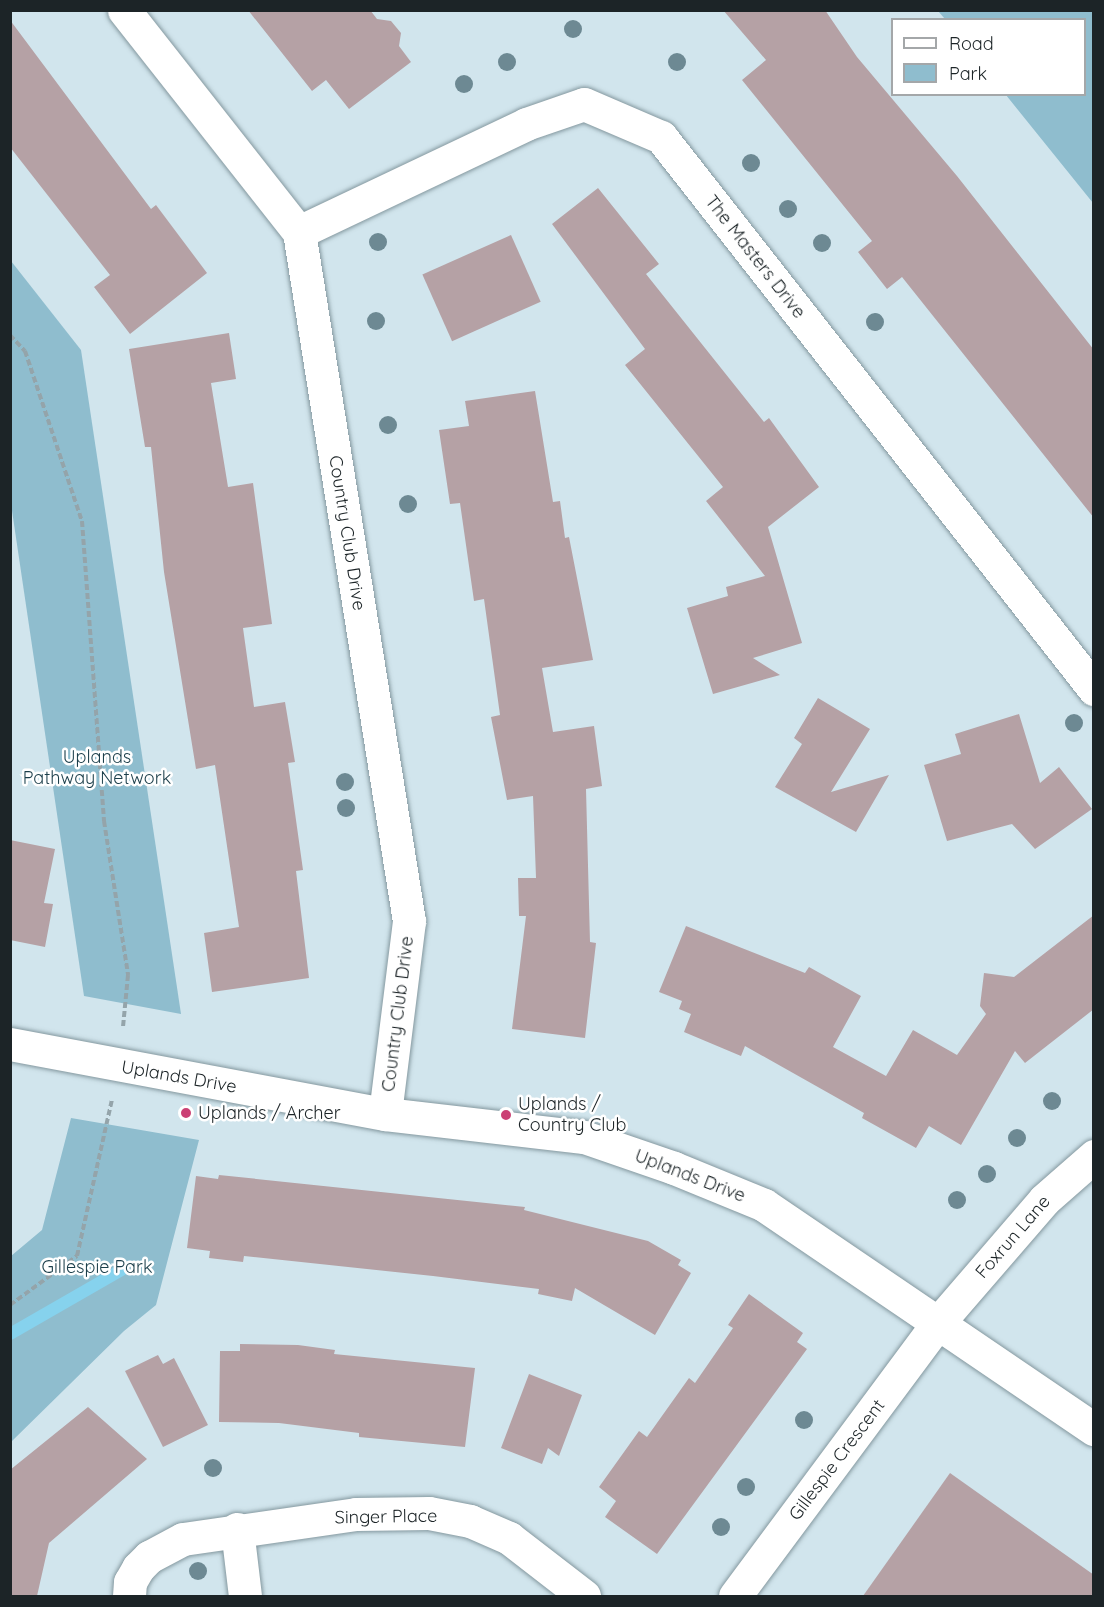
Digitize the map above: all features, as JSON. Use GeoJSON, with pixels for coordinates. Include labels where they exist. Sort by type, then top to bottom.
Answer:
{"type":"FeatureCollection","features":[{"type":"Feature","properties":{"kind":"street","name":"Country Club Drive"},"geometry":{"type":"LineString","coordinates":[[124,10],[299,232],[409,921],[385,1114]]}},
{"type":"Feature","properties":{"kind":"street","name":"The Masters Drive"},"geometry":{"type":"LineString","coordinates":[[299,232],[526,124],[584,104],[661,137],[1094,689]]}},
{"type":"Feature","properties":{"kind":"street","name":"Uplands Drive"},"geometry":{"type":"LineString","coordinates":[[10,1044],[385,1114],[584,1137],[674,1168],[764,1205],[1094,1430]]}},
{"type":"Feature","properties":{"kind":"street","name":"Foxrun Lane"},"geometry":{"type":"LineString","coordinates":[[938,1323],[1044,1200],[1094,1156]]}},
{"type":"Feature","properties":{"kind":"street","name":"Gillespie Crescent"},"geometry":{"type":"LineString","coordinates":[[735,1596],[938,1323]]}},
{"type":"Feature","properties":{"kind":"street","name":"Singer Place"},"geometry":{"type":"LineString","coordinates":[[129,1596],[130,1582],[149,1557],[183,1539],[237,1529],[357,1514],[429,1513],[470,1521],[509,1538],[584,1596]]}},
{"type":"Feature","properties":{"kind":"street"},"geometry":{"type":"LineString","coordinates":[[237,1529],[245,1596]]}},
{"type":"Feature","properties":{"kind":"path"},"geometry":{"type":"LineString","coordinates":[[10,335],[25,351],[82,520],[104,821],[128,975],[119,1066],[77,1256],[10,1305]]}},
{"type":"Feature","properties":{"kind":"green space"},"geometry":{"type":"Polygon","coordinates":[[[938,11],[1093,11],[1093,203],[1007,96],[1086,96],[1086,18],[944,18],[938,11]]]}},
{"type":"Feature","properties":{"kind":"green space","name":"Uplands Pathway Network"},"geometry":{"type":"Polygon","coordinates":[[[11,261],[81,350],[181,1014],[84,996],[11,504],[11,261]]]}},
{"type":"Feature","properties":{"kind":"green space","name":"Gillespie Park"},"geometry":{"type":"Polygon","coordinates":[[[71,1118],[199,1140],[156,1305],[124,1331],[11,1442],[11,1256],[42,1230],[71,1118]]]}},
{"type":"Feature","properties":{"kind":"building"},"geometry":{"type":"Polygon","coordinates":[[[248,10],[370,10],[377,19],[391,21],[401,33],[399,46],[411,62],[349,109],[326,80],[312,91],[248,10]]]}},
{"type":"Feature","properties":{"kind":"building"},"geometry":{"type":"Polygon","coordinates":[[[723,10],[825,10],[857,57],[957,176],[1094,350],[1094,518],[902,277],[887,289],[858,252],[872,241],[742,80],[766,60],[723,10]]]}},
{"type":"Feature","properties":{"kind":"building"},"geometry":{"type":"Polygon","coordinates":[[[10,20],[151,209],[156,205],[207,273],[130,334],[94,287],[110,275],[10,147],[10,20]]]}},
{"type":"Feature","properties":{"kind":"building"},"geometry":{"type":"Polygon","coordinates":[[[598,188],[659,264],[646,274],[764,422],[769,418],[819,487],[768,527],[802,643],[753,658],[780,675],[713,694],[687,608],[728,596],[726,587],[765,576],[706,501],[723,487],[625,365],[645,349],[552,224],[598,188]]]}},
{"type":"Feature","properties":{"kind":"building"},"geometry":{"type":"Polygon","coordinates":[[[511,235],[541,302],[452,341],[422,274],[511,235]]]}},
{"type":"Feature","properties":{"kind":"building"},"geometry":{"type":"Polygon","coordinates":[[[229,333],[236,379],[211,383],[228,487],[253,483],[272,624],[243,628],[254,707],[285,702],[295,762],[288,763],[303,870],[296,871],[309,978],[212,992],[204,933],[239,927],[215,765],[196,769],[164,572],[151,447],[145,447],[129,349],[229,333]]]}},
{"type":"Feature","properties":{"kind":"building"},"geometry":{"type":"Polygon","coordinates":[[[535,391],[553,502],[560,501],[565,538],[569,537],[593,660],[542,668],[553,732],[594,726],[602,786],[586,789],[590,942],[596,943],[585,1038],[512,1029],[526,916],[519,916],[518,878],[536,878],[533,796],[507,800],[491,717],[500,715],[484,599],[474,601],[460,503],[450,504],[439,430],[469,426],[465,401],[535,391]]]}},
{"type":"Feature","properties":{"kind":"building"},"geometry":{"type":"Polygon","coordinates":[[[818,698],[870,729],[831,792],[889,775],[856,832],[775,787],[802,744],[794,738],[818,698]]]}},
{"type":"Feature","properties":{"kind":"building"},"geometry":{"type":"Polygon","coordinates":[[[1019,714],[1040,783],[1059,767],[1092,809],[1035,849],[1012,824],[947,841],[924,765],[961,754],[955,734],[1019,714]]]}},
{"type":"Feature","properties":{"kind":"building"},"geometry":{"type":"Polygon","coordinates":[[[10,840],[55,849],[44,903],[53,904],[45,947],[10,940],[10,840]]]}},
{"type":"Feature","properties":{"kind":"building"},"geometry":{"type":"Polygon","coordinates":[[[1094,915],[1094,1009],[1025,1063],[1015,1051],[961,1145],[929,1126],[916,1148],[862,1118],[864,1113],[745,1046],[741,1056],[684,1032],[691,1014],[679,1009],[682,1001],[659,992],[686,926],[805,973],[809,967],[861,996],[833,1047],[886,1076],[913,1030],[957,1055],[986,1014],[980,1006],[984,973],[1014,977],[1094,915]]]}},
{"type":"Feature","properties":{"kind":"building"},"geometry":{"type":"Polygon","coordinates":[[[219,1175],[525,1207],[524,1210],[648,1241],[681,1260],[678,1265],[691,1273],[655,1335],[575,1288],[572,1301],[538,1294],[539,1289],[433,1276],[244,1256],[243,1262],[209,1258],[210,1251],[187,1248],[196,1176],[218,1179],[219,1175]]]}},
{"type":"Feature","properties":{"kind":"building"},"geometry":{"type":"Polygon","coordinates":[[[749,1294],[803,1333],[797,1342],[807,1349],[657,1554],[605,1517],[616,1501],[599,1487],[639,1431],[647,1437],[689,1378],[695,1383],[733,1328],[728,1325],[749,1294]]]}},
{"type":"Feature","properties":{"kind":"building"},"geometry":{"type":"Polygon","coordinates":[[[240,1344],[298,1345],[335,1350],[334,1354],[475,1368],[465,1447],[359,1437],[359,1433],[279,1423],[219,1422],[220,1351],[240,1351],[240,1344]]]}},
{"type":"Feature","properties":{"kind":"building"},"geometry":{"type":"Polygon","coordinates":[[[158,1355],[163,1364],[174,1358],[208,1425],[163,1447],[125,1371],[158,1355]]]}},
{"type":"Feature","properties":{"kind":"building"},"geometry":{"type":"Polygon","coordinates":[[[529,1374],[582,1395],[559,1456],[548,1448],[542,1464],[501,1448],[529,1374]]]}},
{"type":"Feature","properties":{"kind":"building"},"geometry":{"type":"Polygon","coordinates":[[[88,1407],[147,1459],[49,1543],[37,1596],[10,1596],[10,1470],[88,1407]]]}},
{"type":"Feature","properties":{"kind":"building"},"geometry":{"type":"Polygon","coordinates":[[[950,1473],[1094,1575],[1094,1596],[863,1596],[950,1473]]]}},
{"type":"Feature","properties":{"kind":"waterway"},"geometry":{"type":"LineString","coordinates":[[10,1334],[123,1269]]}},
{"type":"Feature","properties":{"kind":"place","name":"Uplands / Archer"},"geometry":{"type":"Point","coordinates":[186,1113]}},
{"type":"Feature","properties":{"kind":"place","name":"Uplands / Country Club"},"geometry":{"type":"Point","coordinates":[506,1115]}}]}
